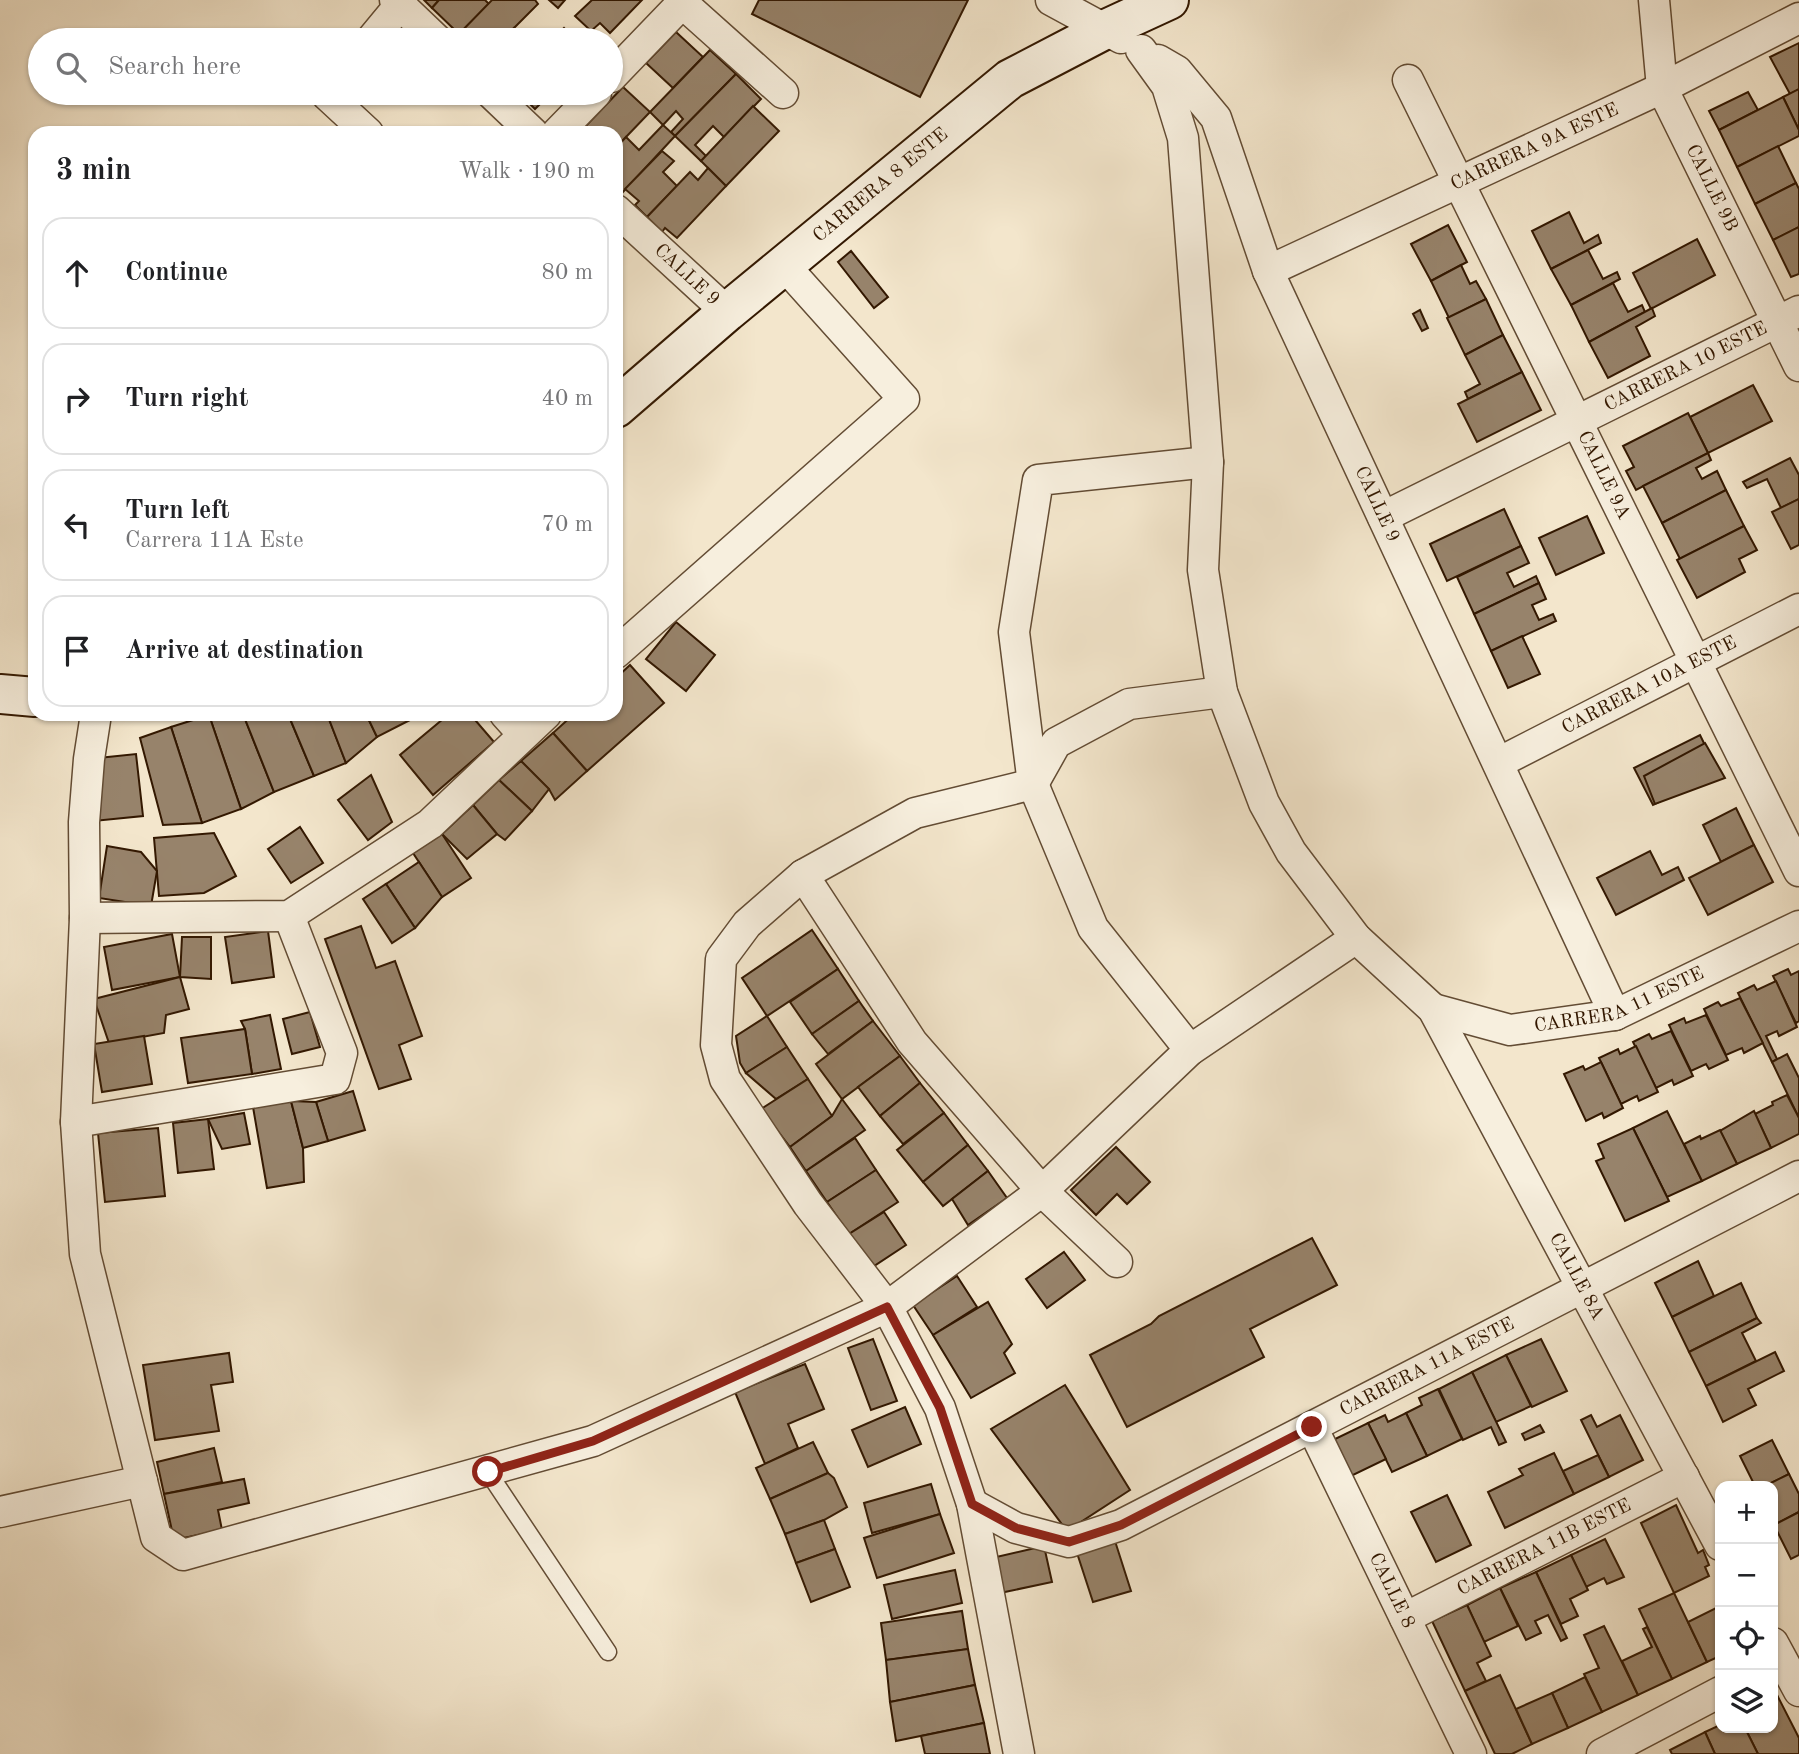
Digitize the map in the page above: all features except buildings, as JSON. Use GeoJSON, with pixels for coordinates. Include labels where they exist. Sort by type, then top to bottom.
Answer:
{"type":"FeatureCollection","features":[{"type":"Feature","properties":{"kind":"main road","name":"CARRERA 8 ESTE"},"geometry":{"type":"LineString","coordinates":[[623,402],[727,312],[1010,79],[1169,0]]}},
{"type":"Feature","properties":{"kind":"main road"},"geometry":{"type":"LineString","coordinates":[[0,694],[28,696]]}},
{"type":"Feature","properties":{"kind":"street","name":"CALLE 9B"},"geometry":{"type":"LineString","coordinates":[[1654,0],[1661,88],[1788,317],[1799,366]]}},
{"type":"Feature","properties":{"kind":"street"},"geometry":{"type":"LineString","coordinates":[[623,64],[682,1],[783,93]]}},
{"type":"Feature","properties":{"kind":"street"},"geometry":{"type":"LineString","coordinates":[[379,28],[397,2],[424,28]]}},
{"type":"Feature","properties":{"kind":"street"},"geometry":{"type":"LineString","coordinates":[[1065,3],[1106,29]]}},
{"type":"Feature","properties":{"kind":"street","name":"CARRERA 9A ESTE"},"geometry":{"type":"LineString","coordinates":[[1268,271],[1661,88],[1799,18]]}},
{"type":"Feature","properties":{"kind":"street","name":"CALLE 9"},"geometry":{"type":"LineString","coordinates":[[1106,29],[1177,71],[1216,118],[1268,271],[1615,1015]]}},
{"type":"Feature","properties":{"kind":"street"},"geometry":{"type":"LineString","coordinates":[[1141,50],[1167,86],[1183,138],[1208,461],[1203,570],[1222,692],[1264,803],[1291,852],[1356,938],[1433,1009]]}},
{"type":"Feature","properties":{"kind":"street","name":"CALLE 9A"},"geometry":{"type":"LineString","coordinates":[[1408,80],[1799,871]]}},
{"type":"Feature","properties":{"kind":"street"},"geometry":{"type":"LineString","coordinates":[[339,105],[361,126]]}},
{"type":"Feature","properties":{"kind":"street"},"geometry":{"type":"LineString","coordinates":[[505,105],[530,126]]}},
{"type":"Feature","properties":{"kind":"street"},"geometry":{"type":"LineString","coordinates":[[546,126],[578,105]]}},
{"type":"Feature","properties":{"kind":"street","name":"CALLE 9"},"geometry":{"type":"LineString","coordinates":[[623,216],[727,312]]}},
{"type":"Feature","properties":{"kind":"street"},"geometry":{"type":"LineString","coordinates":[[623,647],[904,399],[784,265]]}},
{"type":"Feature","properties":{"kind":"street","name":"CARRERA 10 ESTE"},"geometry":{"type":"LineString","coordinates":[[1383,517],[1788,317]]}},
{"type":"Feature","properties":{"kind":"street"},"geometry":{"type":"LineString","coordinates":[[1190,1050],[1093,928],[1033,785],[1014,632],[1038,480],[1208,461]]}},
{"type":"Feature","properties":{"kind":"street","name":"CARRERA 10A ESTE"},"geometry":{"type":"LineString","coordinates":[[1498,763],[1799,609]]}},
{"type":"Feature","properties":{"kind":"street"},"geometry":{"type":"LineString","coordinates":[[1018,1754],[972,1504],[940,1408],[887,1307],[808,1204],[725,1079],[716,1045],[721,959],[747,924],[803,875],[915,813],[1033,785],[1056,743],[1129,704],[1222,692]]}},
{"type":"Feature","properties":{"kind":"street"},"geometry":{"type":"LineString","coordinates":[[95,721],[89,759],[85,822],[85,918],[76,1122],[85,1254],[156,1538],[183,1555],[593,1441],[887,1307],[1042,1191],[1190,1050],[1356,938]]}},
{"type":"Feature","properties":{"kind":"street"},"geometry":{"type":"LineString","coordinates":[[85,918],[289,916],[430,824],[514,724]]}},
{"type":"Feature","properties":{"kind":"street"},"geometry":{"type":"LineString","coordinates":[[803,875],[912,1042],[1042,1191],[1117,1262]]}},
{"type":"Feature","properties":{"kind":"street"},"geometry":{"type":"LineString","coordinates":[[76,1122],[335,1079],[342,1053],[289,916]]}},
{"type":"Feature","properties":{"kind":"street","name":"CARRERA 11 ESTE"},"geometry":{"type":"LineString","coordinates":[[1433,1009],[1510,1030],[1615,1015],[1799,926]]}},
{"type":"Feature","properties":{"kind":"street","name":"CALLE 8A"},"geometry":{"type":"LineString","coordinates":[[1433,1009],[1719,1544]]}},
{"type":"Feature","properties":{"kind":"street","name":"CARRERA 11A ESTE"},"geometry":{"type":"LineString","coordinates":[[972,1504],[1016,1528],[1069,1542],[1121,1525],[1799,1176]]}},
{"type":"Feature","properties":{"kind":"street","name":"CALLE 8"},"geometry":{"type":"LineString","coordinates":[[1312,1427],[1471,1754]]}},
{"type":"Feature","properties":{"kind":"street","name":"CARRERA 11B ESTE"},"geometry":{"type":"LineString","coordinates":[[1405,1618],[1684,1477]]}},
{"type":"Feature","properties":{"kind":"street"},"geometry":{"type":"LineString","coordinates":[[0,1512],[142,1481]]}},
{"type":"Feature","properties":{"kind":"street"},"geometry":{"type":"LineString","coordinates":[[1782,1652],[1799,1691]]}},
{"type":"Feature","properties":{"kind":"street"},"geometry":{"type":"LineString","coordinates":[[1602,1754],[1715,1695]]}},
{"type":"Feature","properties":{"kind":"lane"},"geometry":{"type":"LineString","coordinates":[[488,1472],[608,1652]]}},
{"type":"Feature","properties":{"kind":"route"},"geometry":{"type":"LineString","coordinates":[[488,1472],[593,1441],[887,1307],[940,1408],[972,1504],[1016,1528],[1069,1542],[1121,1525],[1312,1427]]}}]}
